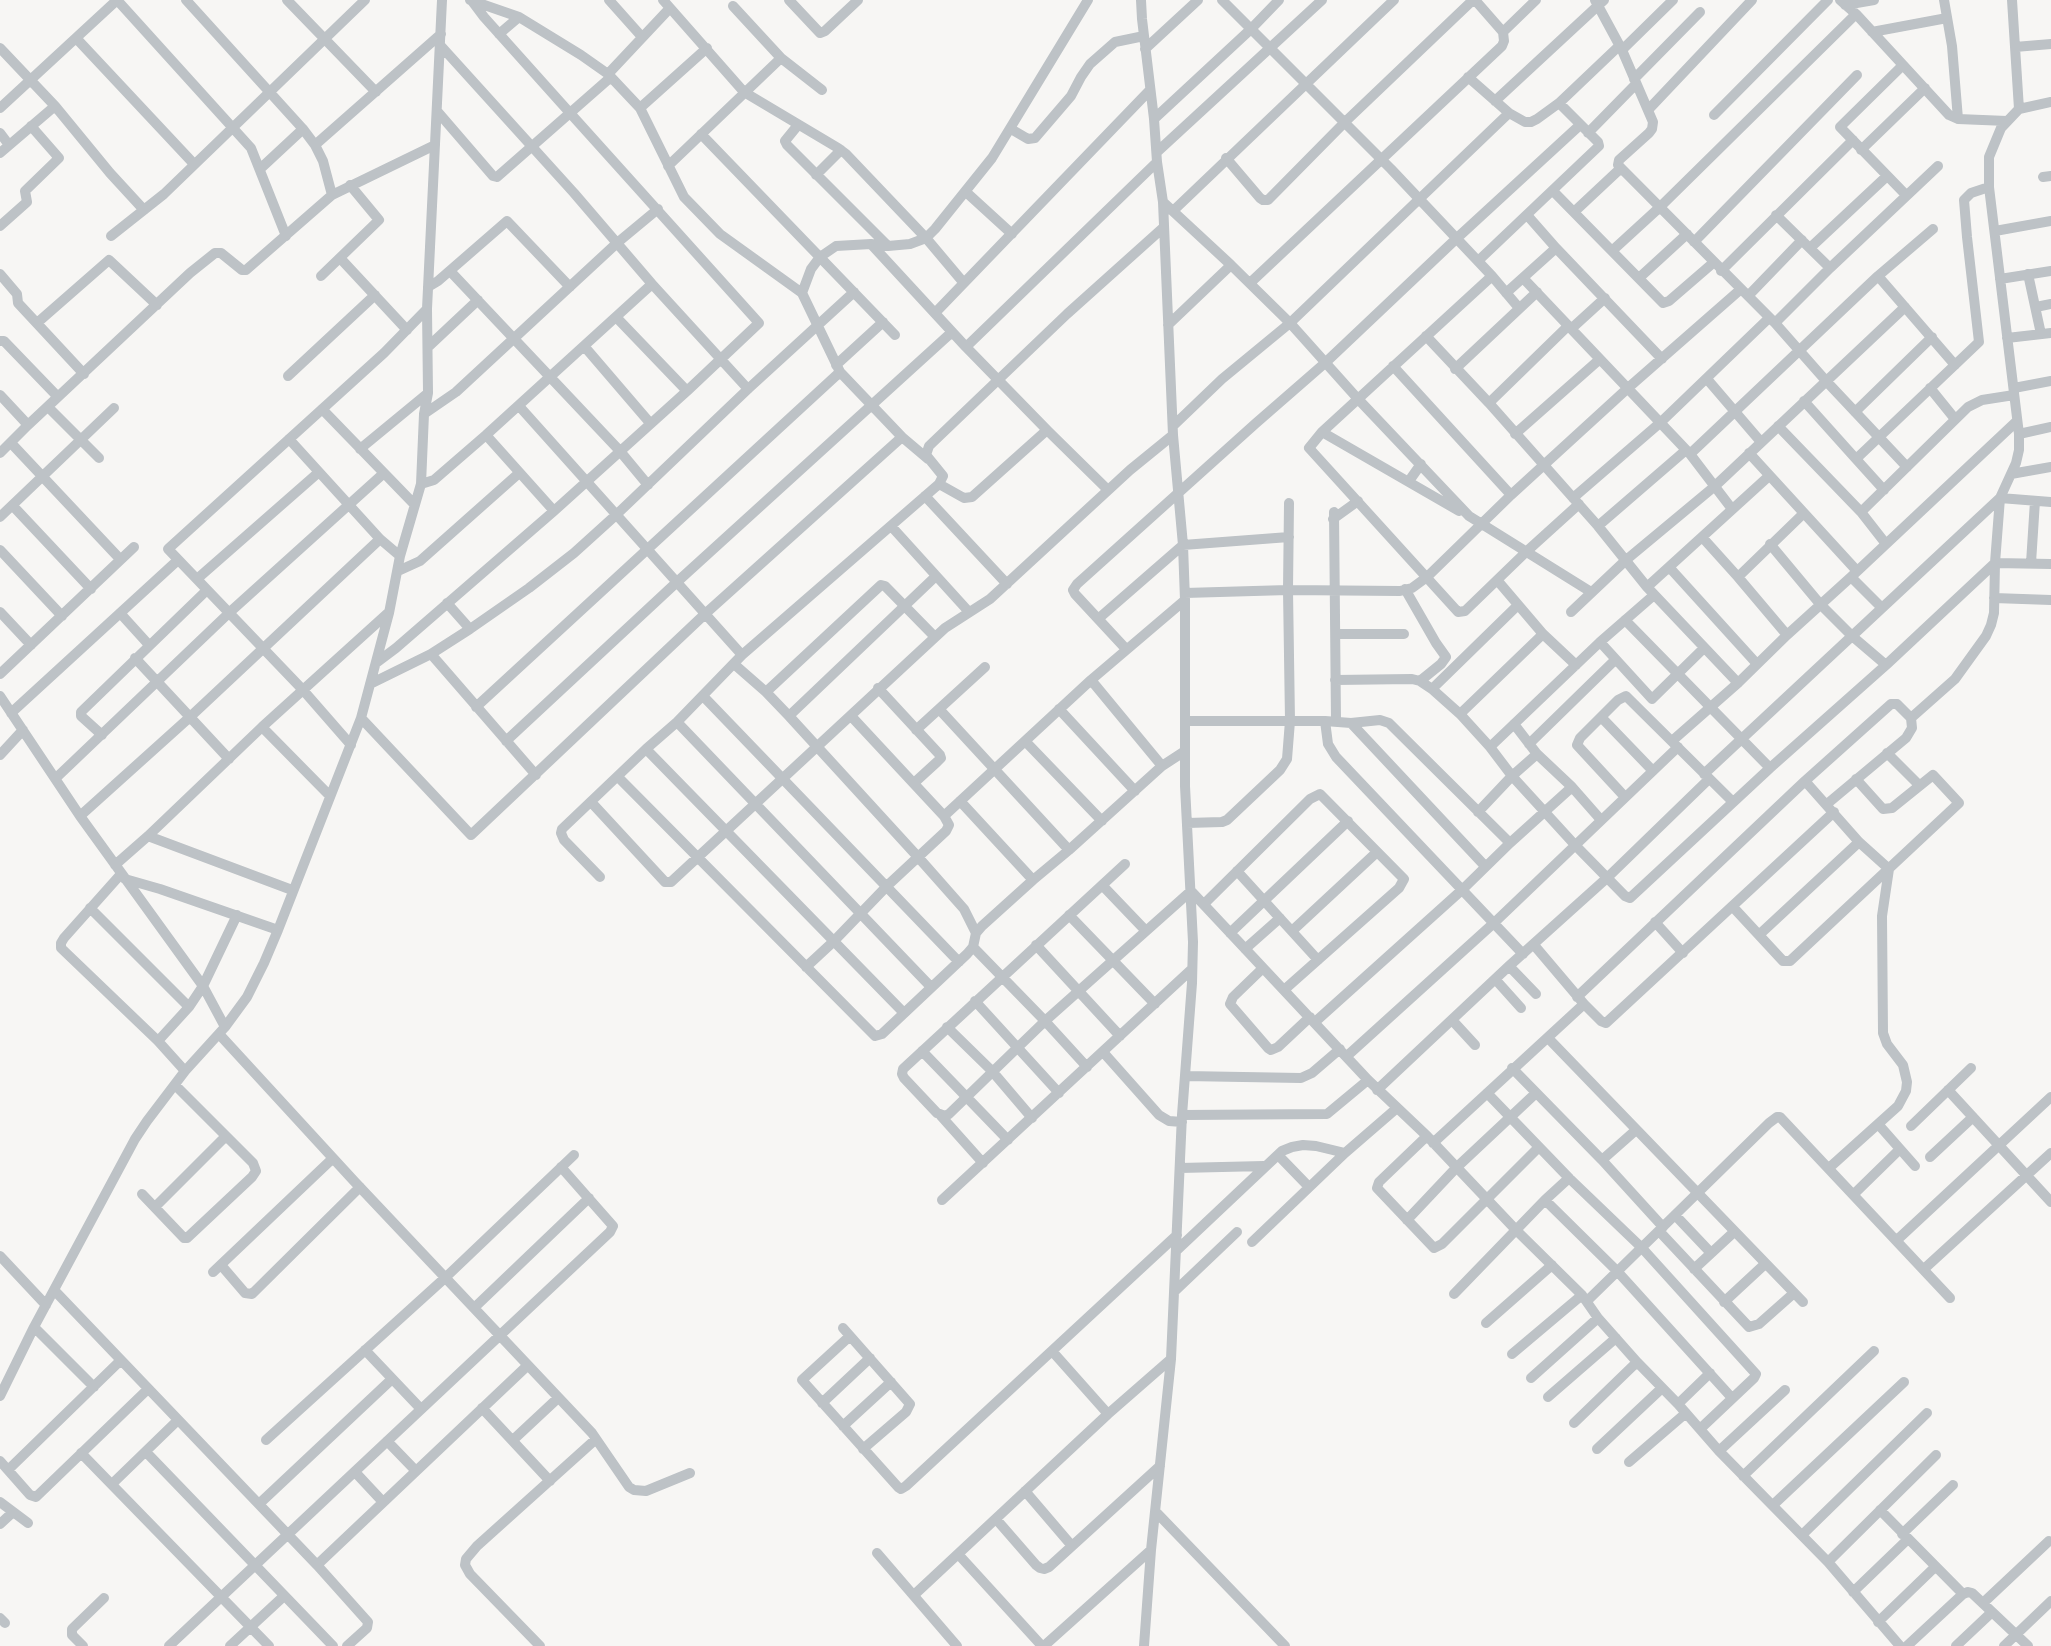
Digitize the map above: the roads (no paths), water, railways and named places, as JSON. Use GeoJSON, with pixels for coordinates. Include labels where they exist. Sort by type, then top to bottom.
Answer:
{"type":"FeatureCollection","features":[{"type":"Feature","properties":{"kind":"street"},"geometry":{"type":"LineString","coordinates":[[0,108],[117,0],[251,148],[286,236]]}},
{"type":"Feature","properties":{"kind":"street"},"geometry":{"type":"LineString","coordinates":[[186,0],[303,129],[315,145],[323,161],[332,194]]}},
{"type":"Feature","properties":{"kind":"street"},"geometry":{"type":"LineString","coordinates":[[287,0],[376,92]]}},
{"type":"Feature","properties":{"kind":"street"},"geometry":{"type":"LineString","coordinates":[[111,236],[164,194],[268,92],[366,0]]}},
{"type":"Feature","properties":{"kind":"street"},"geometry":{"type":"LineString","coordinates":[[0,1396],[34,1327],[135,1139],[185,1071],[222,1030],[247,997],[278,930],[292,890],[362,718],[389,613],[400,556],[421,484],[424,414],[428,394],[427,309],[442,0]]}},
{"type":"Feature","properties":{"kind":"street"},"geometry":{"type":"LineString","coordinates":[[471,0],[518,17],[582,55],[610,76],[640,108],[684,197],[720,234],[802,292],[838,368],[871,406],[942,473],[942,480],[939,484],[742,655],[677,722],[646,749],[560,833],[564,840],[600,877]]}},
{"type":"Feature","properties":{"kind":"street"},"geometry":{"type":"LineString","coordinates":[[376,663],[554,511],[619,450],[722,359],[759,321],[570,114],[471,0]]}},
{"type":"Feature","properties":{"kind":"street"},"geometry":{"type":"LineString","coordinates":[[608,0],[642,37]]}},
{"type":"Feature","properties":{"kind":"street"},"geometry":{"type":"LineString","coordinates":[[789,0],[820,33],[825,31],[856,1]]}},
{"type":"Feature","properties":{"kind":"street"},"geometry":{"type":"LineString","coordinates":[[802,292],[811,269],[820,257],[840,245],[871,244],[888,246],[910,244],[926,238],[966,192],[992,158],[1088,0]]}},
{"type":"Feature","properties":{"kind":"street"},"geometry":{"type":"LineString","coordinates":[[1141,0],[1163,202],[1173,430],[1183,545],[1185,596],[1185,752],[1191,891],[1192,969],[1184,1076],[1171,1359],[1151,1550],[1144,1646]]}},
{"type":"Feature","properties":{"kind":"street"},"geometry":{"type":"LineString","coordinates":[[1145,49],[1198,0]]}},
{"type":"Feature","properties":{"kind":"street"},"geometry":{"type":"LineString","coordinates":[[1222,0],[1382,160],[1492,276],[1519,308]]}},
{"type":"Feature","properties":{"kind":"street"},"geometry":{"type":"LineString","coordinates":[[1154,119],[1280,0]]}},
{"type":"Feature","properties":{"kind":"street"},"geometry":{"type":"LineString","coordinates":[[966,347],[1157,158],[1322,0]]}},
{"type":"Feature","properties":{"kind":"street"},"geometry":{"type":"LineString","coordinates":[[1173,210],[1394,0]]}},
{"type":"Feature","properties":{"kind":"street"},"geometry":{"type":"LineString","coordinates":[[1226,158],[1260,198],[1266,201],[1345,122],[1474,0],[1503,32],[1504,41],[1502,46],[1250,283]]}},
{"type":"Feature","properties":{"kind":"street"},"geometry":{"type":"LineString","coordinates":[[1503,32],[1536,0]]}},
{"type":"Feature","properties":{"kind":"street"},"geometry":{"type":"LineString","coordinates":[[1468,77],[1510,113],[1525,122],[1531,122],[1559,102],[1673,0]]}},
{"type":"Feature","properties":{"kind":"street"},"geometry":{"type":"LineString","coordinates":[[1648,110],[1752,0]]}},
{"type":"Feature","properties":{"kind":"street"},"geometry":{"type":"LineString","coordinates":[[1714,115],[1828,0]]}},
{"type":"Feature","properties":{"kind":"street"},"geometry":{"type":"LineString","coordinates":[[1842,3],[1874,0]]}},
{"type":"Feature","properties":{"kind":"street"},"geometry":{"type":"LineString","coordinates":[[1944,0],[1952,46],[1958,119]]}},
{"type":"Feature","properties":{"kind":"street"},"geometry":{"type":"LineString","coordinates":[[2012,0],[2019,109]]}},
{"type":"Feature","properties":{"kind":"street"},"geometry":{"type":"LineString","coordinates":[[1495,101],[1599,2],[1653,122],[1652,129],[1619,160],[1618,165],[1691,238],[1720,271],[1771,320],[1826,382],[1907,467]]}},
{"type":"Feature","properties":{"kind":"street"},"geometry":{"type":"LineString","coordinates":[[1842,3],[1856,14],[1949,115],[1958,119],[2008,121]]}},
{"type":"Feature","properties":{"kind":"street"},"geometry":{"type":"LineString","coordinates":[[437,111],[495,177],[498,177],[610,76],[666,4],[744,92],[841,150],[926,238],[963,282]]}},
{"type":"Feature","properties":{"kind":"street"},"geometry":{"type":"LineString","coordinates":[[733,6],[781,58],[822,90]]}},
{"type":"Feature","properties":{"kind":"street"},"geometry":{"type":"LineString","coordinates":[[1588,132],[1700,12]]}},
{"type":"Feature","properties":{"kind":"street"},"geometry":{"type":"LineString","coordinates":[[1613,250],[1660,207],[1856,14]]}},
{"type":"Feature","properties":{"kind":"street"},"geometry":{"type":"LineString","coordinates":[[499,34],[518,17]]}},
{"type":"Feature","properties":{"kind":"street"},"geometry":{"type":"LineString","coordinates":[[1872,32],[1947,18]]}},
{"type":"Feature","properties":{"kind":"street"},"geometry":{"type":"LineString","coordinates":[[315,145],[441,34]]}},
{"type":"Feature","properties":{"kind":"street"},"geometry":{"type":"LineString","coordinates":[[1011,129],[1028,139],[1034,138],[1071,96],[1090,64],[1115,42],[1144,36]]}},
{"type":"Feature","properties":{"kind":"street"},"geometry":{"type":"LineString","coordinates":[[76,38],[194,164]]}},
{"type":"Feature","properties":{"kind":"street"},"geometry":{"type":"LineString","coordinates":[[2015,47],[2051,44]]}},
{"type":"Feature","properties":{"kind":"street"},"geometry":{"type":"LineString","coordinates":[[440,45],[748,389]]}},
{"type":"Feature","properties":{"kind":"street"},"geometry":{"type":"LineString","coordinates":[[0,48],[55,106],[110,173],[144,210]]}},
{"type":"Feature","properties":{"kind":"street"},"geometry":{"type":"LineString","coordinates":[[640,108],[707,48]]}},
{"type":"Feature","properties":{"kind":"street"},"geometry":{"type":"LineString","coordinates":[[668,166],[781,58]]}},
{"type":"Feature","properties":{"kind":"street"},"geometry":{"type":"LineString","coordinates":[[1903,65],[1840,127],[1906,195]]}},
{"type":"Feature","properties":{"kind":"street"},"geometry":{"type":"LineString","coordinates":[[1639,278],[1691,238],[1857,76]]}},
{"type":"Feature","properties":{"kind":"street"},"geometry":{"type":"LineString","coordinates":[[1862,150],[1925,88]]}},
{"type":"Feature","properties":{"kind":"street"},"geometry":{"type":"LineString","coordinates":[[935,313],[1150,90]]}},
{"type":"Feature","properties":{"kind":"street"},"geometry":{"type":"LineString","coordinates":[[1478,261],[1599,146],[1559,102]]}},
{"type":"Feature","properties":{"kind":"street"},"geometry":{"type":"LineString","coordinates":[[1377,1090],[1509,966],[1608,878],[1742,740],[2000,498],[2012,474],[2019,450],[2019,434],[1989,187],[1989,157],[2001,128],[2019,109],[2051,102]]}},
{"type":"Feature","properties":{"kind":"street"},"geometry":{"type":"LineString","coordinates":[[0,153],[55,106]]}},
{"type":"Feature","properties":{"kind":"street"},"geometry":{"type":"LineString","coordinates":[[591,802],[668,884],[671,882],[935,637],[951,623],[990,599],[1007,584],[1173,430],[1222,379],[1290,323],[1510,113]]}},
{"type":"Feature","properties":{"kind":"street"},"geometry":{"type":"LineString","coordinates":[[798,125],[786,143],[888,246]]}},
{"type":"Feature","properties":{"kind":"street"},"geometry":{"type":"LineString","coordinates":[[1126,649],[1075,594],[1074,587],[1326,363],[1456,239],[1580,125]]}},
{"type":"Feature","properties":{"kind":"street"},"geometry":{"type":"LineString","coordinates":[[0,226],[27,202],[25,191],[59,158],[31,126]]}},
{"type":"Feature","properties":{"kind":"street"},"geometry":{"type":"LineString","coordinates":[[260,169],[303,129]]}},
{"type":"Feature","properties":{"kind":"street"},"geometry":{"type":"LineString","coordinates":[[0,133],[9,145]]}},
{"type":"Feature","properties":{"kind":"street"},"geometry":{"type":"LineString","coordinates":[[701,134],[895,335]]}},
{"type":"Feature","properties":{"kind":"street"},"geometry":{"type":"LineString","coordinates":[[1720,271],[1853,140]]}},
{"type":"Feature","properties":{"kind":"street"},"geometry":{"type":"LineString","coordinates":[[0,453],[157,305],[216,253],[221,253],[242,270],[246,270],[332,194],[435,145]]}},
{"type":"Feature","properties":{"kind":"street"},"geometry":{"type":"LineString","coordinates":[[816,175],[841,150]]}},
{"type":"Feature","properties":{"kind":"street"},"geometry":{"type":"LineString","coordinates":[[1492,276],[1322,432],[1309,448],[1455,609],[1462,613],[1576,501],[1771,320],[1830,268],[1938,166]]}},
{"type":"Feature","properties":{"kind":"street"},"geometry":{"type":"LineString","coordinates":[[1574,212],[1621,168]]}},
{"type":"Feature","properties":{"kind":"street"},"geometry":{"type":"LineString","coordinates":[[1810,248],[1887,176]]}},
{"type":"Feature","properties":{"kind":"street"},"geometry":{"type":"LineString","coordinates":[[322,276],[379,220],[350,185]]}},
{"type":"Feature","properties":{"kind":"street"},"geometry":{"type":"LineString","coordinates":[[1856,459],[1979,342],[1964,200],[1971,193],[1989,187]]}},
{"type":"Feature","properties":{"kind":"street"},"geometry":{"type":"LineString","coordinates":[[1553,191],[1613,250],[1660,302],[1665,303],[1713,263]]}},
{"type":"Feature","properties":{"kind":"street"},"geometry":{"type":"LineString","coordinates":[[966,192],[1012,234]]}},
{"type":"Feature","properties":{"kind":"street"},"geometry":{"type":"LineString","coordinates":[[1163,202],[1290,323],[1358,399],[1469,516],[1480,525],[1591,592]]}},
{"type":"Feature","properties":{"kind":"street"},"geometry":{"type":"LineString","coordinates":[[424,414],[456,392],[617,243],[658,209]]}},
{"type":"Feature","properties":{"kind":"street"},"geometry":{"type":"LineString","coordinates":[[1527,215],[1662,359]]}},
{"type":"Feature","properties":{"kind":"street"},"geometry":{"type":"LineString","coordinates":[[1776,215],[1830,268]]}},
{"type":"Feature","properties":{"kind":"street"},"geometry":{"type":"LineString","coordinates":[[428,287],[450,271],[507,221],[570,287]]}},
{"type":"Feature","properties":{"kind":"street"},"geometry":{"type":"LineString","coordinates":[[1995,231],[2051,221]]}},
{"type":"Feature","properties":{"kind":"street"},"geometry":{"type":"LineString","coordinates":[[928,458],[926,455],[929,446],[1067,314],[1164,227]]}},
{"type":"Feature","properties":{"kind":"street"},"geometry":{"type":"LineString","coordinates":[[1598,526],[1734,412],[1878,276],[1933,229]]}},
{"type":"Feature","properties":{"kind":"street"},"geometry":{"type":"LineString","coordinates":[[944,816],[1090,680],[1185,596],[1288,590],[1405,589],[1419,584],[1511,494],[1628,388],[1744,293],[1802,240]]}},
{"type":"Feature","properties":{"kind":"street"},"geometry":{"type":"LineString","coordinates":[[871,244],[966,347],[1108,490]]}},
{"type":"Feature","properties":{"kind":"street"},"geometry":{"type":"LineString","coordinates":[[1506,293],[1556,248]]}},
{"type":"Feature","properties":{"kind":"street"},"geometry":{"type":"LineString","coordinates":[[340,258],[407,330]]}},
{"type":"Feature","properties":{"kind":"street"},"geometry":{"type":"LineString","coordinates":[[37,324],[109,260],[157,305]]}},
{"type":"Feature","properties":{"kind":"street"},"geometry":{"type":"LineString","coordinates":[[1168,325],[1231,265]]}},
{"type":"Feature","properties":{"kind":"street"},"geometry":{"type":"LineString","coordinates":[[450,271],[619,450],[648,485]]}},
{"type":"Feature","properties":{"kind":"street"},"geometry":{"type":"LineString","coordinates":[[2000,279],[2051,271]]}},
{"type":"Feature","properties":{"kind":"street"},"geometry":{"type":"LineString","coordinates":[[0,274],[18,294],[18,303],[84,374]]}},
{"type":"Feature","properties":{"kind":"street"},"geometry":{"type":"LineString","coordinates":[[2007,338],[2046,333],[2036,307],[2028,274]]}},
{"type":"Feature","properties":{"kind":"street"},"geometry":{"type":"LineString","coordinates":[[1878,276],[1955,365]]}},
{"type":"Feature","properties":{"kind":"street"},"geometry":{"type":"LineString","coordinates":[[1523,278],[1661,422],[1688,452],[1732,508]]}},
{"type":"Feature","properties":{"kind":"street"},"geometry":{"type":"LineString","coordinates":[[421,484],[434,480],[486,436],[652,284]]}},
{"type":"Feature","properties":{"kind":"street"},"geometry":{"type":"LineString","coordinates":[[370,684],[431,654],[470,629],[556,567],[616,515],[816,325],[854,292]]}},
{"type":"Feature","properties":{"kind":"street"},"geometry":{"type":"LineString","coordinates":[[1456,369],[1537,292]]}},
{"type":"Feature","properties":{"kind":"street"},"geometry":{"type":"LineString","coordinates":[[288,376],[375,295]]}},
{"type":"Feature","properties":{"kind":"street"},"geometry":{"type":"LineString","coordinates":[[1489,403],[1605,298]]}},
{"type":"Feature","properties":{"kind":"street"},"geometry":{"type":"LineString","coordinates":[[428,347],[478,300]]}},
{"type":"Feature","properties":{"kind":"street"},"geometry":{"type":"LineString","coordinates":[[2036,307],[2051,304]]}},
{"type":"Feature","properties":{"kind":"street"},"geometry":{"type":"LineString","coordinates":[[1570,612],[1626,560],[1715,486],[1905,307]]}},
{"type":"Feature","properties":{"kind":"street"},"geometry":{"type":"LineString","coordinates":[[351,745],[303,690],[230,612],[168,551],[169,548],[407,330],[427,309]]}},
{"type":"Feature","properties":{"kind":"street"},"geometry":{"type":"LineString","coordinates":[[616,317],[687,391]]}},
{"type":"Feature","properties":{"kind":"street"},"geometry":{"type":"LineString","coordinates":[[476,707],[648,548],[838,368],[883,322]]}},
{"type":"Feature","properties":{"kind":"street"},"geometry":{"type":"LineString","coordinates":[[506,741],[677,582],[952,332]]}},
{"type":"Feature","properties":{"kind":"street"},"geometry":{"type":"LineString","coordinates":[[1426,336],[1489,403],[1576,501],[1654,594],[1738,683]]}},
{"type":"Feature","properties":{"kind":"street"},"geometry":{"type":"LineString","coordinates":[[1855,412],[1932,337]]}},
{"type":"Feature","properties":{"kind":"street"},"geometry":{"type":"LineString","coordinates":[[0,341],[4,341],[58,398]]}},
{"type":"Feature","properties":{"kind":"street"},"geometry":{"type":"LineString","coordinates":[[584,346],[650,423]]}},
{"type":"Feature","properties":{"kind":"street"},"geometry":{"type":"LineString","coordinates":[[1516,434],[1600,359]]}},
{"type":"Feature","properties":{"kind":"street"},"geometry":{"type":"LineString","coordinates":[[1393,366],[1511,494]]}},
{"type":"Feature","properties":{"kind":"street"},"geometry":{"type":"LineString","coordinates":[[1707,379],[1761,442]]}},
{"type":"Feature","properties":{"kind":"street"},"geometry":{"type":"LineString","coordinates":[[1860,512],[1974,402],[2051,381]]}},
{"type":"Feature","properties":{"kind":"street"},"geometry":{"type":"LineString","coordinates":[[1930,388],[1955,419]]}},
{"type":"Feature","properties":{"kind":"street"},"geometry":{"type":"LineString","coordinates":[[360,449],[428,394]]}},
{"type":"Feature","properties":{"kind":"street"},"geometry":{"type":"LineString","coordinates":[[2,400],[28,425]]}},
{"type":"Feature","properties":{"kind":"street"},"geometry":{"type":"LineString","coordinates":[[1804,401],[1884,490]]}},
{"type":"Feature","properties":{"kind":"street"},"geometry":{"type":"LineString","coordinates":[[519,406],[742,655]]}},
{"type":"Feature","properties":{"kind":"street"},"geometry":{"type":"LineString","coordinates":[[48,407],[99,458]]}},
{"type":"Feature","properties":{"kind":"street"},"geometry":{"type":"LineString","coordinates":[[0,518],[114,408]]}},
{"type":"Feature","properties":{"kind":"street"},"geometry":{"type":"LineString","coordinates":[[322,409],[415,506]]}},
{"type":"Feature","properties":{"kind":"street"},"geometry":{"type":"LineString","coordinates":[[1184,1076],[1301,1078],[1344,1053],[1495,922],[1653,771],[1709,707],[1738,683],[1787,634],[1854,574],[2017,421]]}},
{"type":"Feature","properties":{"kind":"street"},"geometry":{"type":"LineString","coordinates":[[1778,426],[1860,512],[1886,544]]}},
{"type":"Feature","properties":{"kind":"street"},"geometry":{"type":"LineString","coordinates":[[2019,434],[2051,427]]}},
{"type":"Feature","properties":{"kind":"street"},"geometry":{"type":"LineString","coordinates":[[939,484],[964,498],[972,497],[1047,430]]}},
{"type":"Feature","properties":{"kind":"street"},"geometry":{"type":"LineString","coordinates":[[1322,432],[1469,516]]}},
{"type":"Feature","properties":{"kind":"street"},"geometry":{"type":"LineString","coordinates":[[486,436],[518,474],[554,511]]}},
{"type":"Feature","properties":{"kind":"street"},"geometry":{"type":"LineString","coordinates":[[362,718],[471,835],[706,614],[902,437]]}},
{"type":"Feature","properties":{"kind":"street"},"geometry":{"type":"LineString","coordinates":[[289,439],[380,539],[400,556]]}},
{"type":"Feature","properties":{"kind":"street"},"geometry":{"type":"LineString","coordinates":[[11,443],[120,559]]}},
{"type":"Feature","properties":{"kind":"street"},"geometry":{"type":"LineString","coordinates":[[1749,453],[1804,513],[1882,608]]}},
{"type":"Feature","properties":{"kind":"street"},"geometry":{"type":"LineString","coordinates":[[1408,481],[1421,464]]}},
{"type":"Feature","properties":{"kind":"street"},"geometry":{"type":"LineString","coordinates":[[2012,474],[2051,467]]}},
{"type":"Feature","properties":{"kind":"street"},"geometry":{"type":"LineString","coordinates":[[197,579],[319,472]]}},
{"type":"Feature","properties":{"kind":"street"},"geometry":{"type":"LineString","coordinates":[[56,778],[230,612],[384,473]]}},
{"type":"Feature","properties":{"kind":"street"},"geometry":{"type":"LineString","coordinates":[[398,571],[420,560],[518,474]]}},
{"type":"Feature","properties":{"kind":"street"},"geometry":{"type":"LineString","coordinates":[[1647,586],[1769,476]]}},
{"type":"Feature","properties":{"kind":"street"},"geometry":{"type":"LineString","coordinates":[[925,496],[1007,584]]}},
{"type":"Feature","properties":{"kind":"street"},"geometry":{"type":"LineString","coordinates":[[2000,498],[2051,502]]}},
{"type":"Feature","properties":{"kind":"street"},"geometry":{"type":"LineString","coordinates":[[1911,718],[1955,679],[1982,643],[1991,625],[2000,498]]}},
{"type":"Feature","properties":{"kind":"street"},"geometry":{"type":"LineString","coordinates":[[1336,721],[1334,516],[1358,501]]}},
{"type":"Feature","properties":{"kind":"street"},"geometry":{"type":"LineString","coordinates":[[2031,563],[2035,501]]}},
{"type":"Feature","properties":{"kind":"street"},"geometry":{"type":"LineString","coordinates":[[1187,823],[1222,822],[1227,820],[1280,770],[1287,759],[1290,721],[1288,590],[1290,504]]}},
{"type":"Feature","properties":{"kind":"street"},"geometry":{"type":"LineString","coordinates":[[13,506],[91,589]]}},
{"type":"Feature","properties":{"kind":"street"},"geometry":{"type":"LineString","coordinates":[[1738,577],[1804,513]]}},
{"type":"Feature","properties":{"kind":"street"},"geometry":{"type":"LineString","coordinates":[[891,526],[969,612]]}},
{"type":"Feature","properties":{"kind":"street"},"geometry":{"type":"LineString","coordinates":[[1098,619],[1183,545],[1289,537]]}},
{"type":"Feature","properties":{"kind":"street"},"geometry":{"type":"LineString","coordinates":[[1702,537],[1787,634]]}},
{"type":"Feature","properties":{"kind":"street"},"geometry":{"type":"LineString","coordinates":[[80,816],[190,717],[380,539]]}},
{"type":"Feature","properties":{"kind":"street"},"geometry":{"type":"LineString","coordinates":[[1770,544],[1820,604],[1852,636],[1886,665]]}},
{"type":"Feature","properties":{"kind":"street"},"geometry":{"type":"LineString","coordinates":[[0,674],[134,547]]}},
{"type":"Feature","properties":{"kind":"street"},"geometry":{"type":"LineString","coordinates":[[0,550],[62,616]]}},
{"type":"Feature","properties":{"kind":"street"},"geometry":{"type":"LineString","coordinates":[[11,713],[178,560]]}},
{"type":"Feature","properties":{"kind":"street"},"geometry":{"type":"LineString","coordinates":[[1335,680],[1412,679],[1432,688],[1460,714],[1490,747],[1512,776],[1575,844],[1625,896],[1630,898],[1995,563],[2051,564]]}},
{"type":"Feature","properties":{"kind":"street"},"geometry":{"type":"LineString","coordinates":[[1669,567],[1757,664]]}},
{"type":"Feature","properties":{"kind":"street"},"geometry":{"type":"LineString","coordinates":[[789,716],[936,576]]}},
{"type":"Feature","properties":{"kind":"street"},"geometry":{"type":"LineString","coordinates":[[1497,580],[1543,634],[1576,665]]}},
{"type":"Feature","properties":{"kind":"street"},"geometry":{"type":"LineString","coordinates":[[766,692],[881,585],[886,586],[935,637]]}},
{"type":"Feature","properties":{"kind":"street"},"geometry":{"type":"LineString","coordinates":[[1405,589],[1436,644],[1446,657],[1441,664],[1420,681]]}},
{"type":"Feature","properties":{"kind":"street"},"geometry":{"type":"LineString","coordinates":[[102,735],[81,716],[81,712],[207,590]]}},
{"type":"Feature","properties":{"kind":"street"},"geometry":{"type":"LineString","coordinates":[[1490,747],[1600,642],[1654,594]]}},
{"type":"Feature","properties":{"kind":"street"},"geometry":{"type":"LineString","coordinates":[[1994,598],[2051,600]]}},
{"type":"Feature","properties":{"kind":"street"},"geometry":{"type":"LineString","coordinates":[[447,603],[470,629]]}},
{"type":"Feature","properties":{"kind":"street"},"geometry":{"type":"LineString","coordinates":[[1432,688],[1518,605]]}},
{"type":"Feature","properties":{"kind":"street"},"geometry":{"type":"LineString","coordinates":[[0,612],[31,645]]}},
{"type":"Feature","properties":{"kind":"street"},"geometry":{"type":"LineString","coordinates":[[120,613],[149,645]]}},
{"type":"Feature","properties":{"kind":"street"},"geometry":{"type":"LineString","coordinates":[[115,865],[262,727],[389,613]]}},
{"type":"Feature","properties":{"kind":"street"},"geometry":{"type":"LineString","coordinates":[[1625,620],[1770,768]]}},
{"type":"Feature","properties":{"kind":"street"},"geometry":{"type":"LineString","coordinates":[[1336,634],[1404,634]]}},
{"type":"Feature","properties":{"kind":"street"},"geometry":{"type":"LineString","coordinates":[[1460,714],[1543,634]]}},
{"type":"Feature","properties":{"kind":"street"},"geometry":{"type":"LineString","coordinates":[[1600,642],[1652,699]]}},
{"type":"Feature","properties":{"kind":"street"},"geometry":{"type":"LineString","coordinates":[[1641,710],[1704,648]]}},
{"type":"Feature","properties":{"kind":"street"},"geometry":{"type":"LineString","coordinates":[[431,654],[536,775]]}},
{"type":"Feature","properties":{"kind":"street"},"geometry":{"type":"LineString","coordinates":[[136,658],[229,759]]}},
{"type":"Feature","properties":{"kind":"street"},"geometry":{"type":"LineString","coordinates":[[1529,744],[1615,660]]}},
{"type":"Feature","properties":{"kind":"street"},"geometry":{"type":"LineString","coordinates":[[734,664],[766,692],[789,716],[918,857],[964,909],[976,933]]}},
{"type":"Feature","properties":{"kind":"street"},"geometry":{"type":"LineString","coordinates":[[916,730],[985,667]]}},
{"type":"Feature","properties":{"kind":"street"},"geometry":{"type":"LineString","coordinates":[[1090,680],[1162,766]]}},
{"type":"Feature","properties":{"kind":"street"},"geometry":{"type":"LineString","coordinates":[[878,688],[941,758],[914,783]]}},
{"type":"Feature","properties":{"kind":"street"},"geometry":{"type":"LineString","coordinates":[[0,696],[80,816],[203,986],[222,1030],[333,1158],[596,1439],[624,1482],[634,1490],[646,1491],[690,1473]]}},
{"type":"Feature","properties":{"kind":"street"},"geometry":{"type":"LineString","coordinates":[[703,696],[888,885],[959,962]]}},
{"type":"Feature","properties":{"kind":"street"},"geometry":{"type":"LineString","coordinates":[[1625,797],[1577,745],[1580,738],[1618,700],[1626,696],[1733,802]]}},
{"type":"Feature","properties":{"kind":"street"},"geometry":{"type":"LineString","coordinates":[[1534,945],[1581,1001],[1601,1021],[1606,1023],[1733,907],[1856,779],[1910,733],[1912,728],[1911,718],[1894,703],[1805,781],[1655,922],[1581,1001],[1548,1038],[1512,1068],[1487,1093],[1377,1185],[1378,1190],[1431,1246],[1434,1248],[1438,1247],[1539,1147]]}},
{"type":"Feature","properties":{"kind":"street"},"geometry":{"type":"LineString","coordinates":[[939,709],[1069,850]]}},
{"type":"Feature","properties":{"kind":"street"},"geometry":{"type":"LineString","coordinates":[[1059,709],[1135,791]]}},
{"type":"Feature","properties":{"kind":"street"},"geometry":{"type":"LineString","coordinates":[[806,967],[949,826],[944,816],[851,716]]}},
{"type":"Feature","properties":{"kind":"street"},"geometry":{"type":"LineString","coordinates":[[1601,717],[1653,771]]}},
{"type":"Feature","properties":{"kind":"street"},"geometry":{"type":"LineString","coordinates":[[1185,721],[1336,721],[1351,723],[1380,720],[1390,723],[1510,843]]}},
{"type":"Feature","properties":{"kind":"street"},"geometry":{"type":"LineString","coordinates":[[1325,721],[1328,744],[1332,753],[1495,922],[1523,954]]}},
{"type":"Feature","properties":{"kind":"street"},"geometry":{"type":"LineString","coordinates":[[677,722],[931,987]]}},
{"type":"Feature","properties":{"kind":"street"},"geometry":{"type":"LineString","coordinates":[[1351,723],[1485,866]]}},
{"type":"Feature","properties":{"kind":"street"},"geometry":{"type":"LineString","coordinates":[[1514,724],[1537,754],[1572,787],[1601,820]]}},
{"type":"Feature","properties":{"kind":"street"},"geometry":{"type":"LineString","coordinates":[[262,727],[330,796]]}},
{"type":"Feature","properties":{"kind":"street"},"geometry":{"type":"LineString","coordinates":[[0,755],[22,730]]}},
{"type":"Feature","properties":{"kind":"street"},"geometry":{"type":"LineString","coordinates":[[1026,741],[1102,821]]}},
{"type":"Feature","properties":{"kind":"street"},"geometry":{"type":"LineString","coordinates":[[646,749],[904,1013]]}},
{"type":"Feature","properties":{"kind":"street"},"geometry":{"type":"LineString","coordinates":[[618,777],[875,1036],[882,1034],[959,962],[972,947],[976,933],[982,926],[1162,766],[1185,752]]}},
{"type":"Feature","properties":{"kind":"street"},"geometry":{"type":"LineString","coordinates":[[1887,753],[1919,785]]}},
{"type":"Feature","properties":{"kind":"street"},"geometry":{"type":"LineString","coordinates":[[1478,812],[1512,776],[1537,754]]}},
{"type":"Feature","properties":{"kind":"street"},"geometry":{"type":"LineString","coordinates":[[1733,907],[1784,961],[1790,961],[1959,803],[1936,775],[1930,776],[1892,808],[1883,809],[1856,779]]}},
{"type":"Feature","properties":{"kind":"street"},"geometry":{"type":"LineString","coordinates":[[1805,781],[1860,842],[1889,869]]}},
{"type":"Feature","properties":{"kind":"street"},"geometry":{"type":"LineString","coordinates":[[1263,968],[1233,997],[1230,1004],[1271,1050],[1278,1047],[1312,1019],[1463,889],[1485,866],[1572,787]]}},
{"type":"Feature","properties":{"kind":"street"},"geometry":{"type":"LineString","coordinates":[[1204,904],[1310,799],[1320,794],[1404,879],[1403,884],[1284,990]]}},
{"type":"Feature","properties":{"kind":"street"},"geometry":{"type":"LineString","coordinates":[[960,801],[1033,880]]}},
{"type":"Feature","properties":{"kind":"street"},"geometry":{"type":"LineString","coordinates":[[1230,933],[1348,821]]}},
{"type":"Feature","properties":{"kind":"street"},"geometry":{"type":"LineString","coordinates":[[148,836],[292,890]]}},
{"type":"Feature","properties":{"kind":"street"},"geometry":{"type":"LineString","coordinates":[[1760,934],[1860,842]]}},
{"type":"Feature","properties":{"kind":"street"},"geometry":{"type":"LineString","coordinates":[[1292,931],[1377,852]]}},
{"type":"Feature","properties":{"kind":"street"},"geometry":{"type":"LineString","coordinates":[[983,1162],[902,1074],[903,1069],[1125,864]]}},
{"type":"Feature","properties":{"kind":"street"},"geometry":{"type":"LineString","coordinates":[[1829,1168],[1878,1124],[1902,1099],[1906,1091],[1907,1082],[1903,1065],[1887,1044],[1883,1033],[1882,916],[1889,869]]}},
{"type":"Feature","properties":{"kind":"street"},"geometry":{"type":"LineString","coordinates":[[1237,871],[1318,960]]}},
{"type":"Feature","properties":{"kind":"street"},"geometry":{"type":"LineString","coordinates":[[123,877],[278,930]]}},
{"type":"Feature","properties":{"kind":"street"},"geometry":{"type":"LineString","coordinates":[[123,877],[90,908],[64,938],[61,948],[158,1041],[185,1071]]}},
{"type":"Feature","properties":{"kind":"street"},"geometry":{"type":"LineString","coordinates":[[1102,885],[1146,931]]}},
{"type":"Feature","properties":{"kind":"street"},"geometry":{"type":"LineString","coordinates":[[1191,891],[1377,1090],[1430,1140],[1486,1200],[1584,1298],[1598,1318],[1637,1362],[1743,1476],[1828,1562],[1900,1646]]}},
{"type":"Feature","properties":{"kind":"street"},"geometry":{"type":"LineString","coordinates":[[941,1116],[949,1114],[1045,1020],[1191,891]]}},
{"type":"Feature","properties":{"kind":"street"},"geometry":{"type":"LineString","coordinates":[[90,908],[189,1007]]}},
{"type":"Feature","properties":{"kind":"street"},"geometry":{"type":"LineString","coordinates":[[158,1041],[189,1007],[203,986],[237,915]]}},
{"type":"Feature","properties":{"kind":"street"},"geometry":{"type":"LineString","coordinates":[[1069,916],[1155,1004]]}},
{"type":"Feature","properties":{"kind":"street"},"geometry":{"type":"LineString","coordinates":[[1245,949],[1280,918]]}},
{"type":"Feature","properties":{"kind":"street"},"geometry":{"type":"LineString","coordinates":[[1655,922],[1683,953]]}},
{"type":"Feature","properties":{"kind":"street"},"geometry":{"type":"LineString","coordinates":[[1036,945],[1120,1036]]}},
{"type":"Feature","properties":{"kind":"street"},"geometry":{"type":"LineString","coordinates":[[972,947],[1045,1020],[1087,1067]]}},
{"type":"Feature","properties":{"kind":"street"},"geometry":{"type":"LineString","coordinates":[[1509,966],[1536,994]]}},
{"type":"Feature","properties":{"kind":"street"},"geometry":{"type":"LineString","coordinates":[[942,1200],[1192,969]]}},
{"type":"Feature","properties":{"kind":"street"},"geometry":{"type":"LineString","coordinates":[[1495,979],[1522,1008]]}},
{"type":"Feature","properties":{"kind":"street"},"geometry":{"type":"LineString","coordinates":[[975,1001],[1058,1093]]}},
{"type":"Feature","properties":{"kind":"street"},"geometry":{"type":"LineString","coordinates":[[1452,1020],[1475,1045]]}},
{"type":"Feature","properties":{"kind":"street"},"geometry":{"type":"LineString","coordinates":[[947,1027],[992,1072],[1032,1118]]}},
{"type":"Feature","properties":{"kind":"street"},"geometry":{"type":"LineString","coordinates":[[1548,1038],[1803,1302]]}},
{"type":"Feature","properties":{"kind":"street"},"geometry":{"type":"LineString","coordinates":[[922,1051],[1008,1140]]}},
{"type":"Feature","properties":{"kind":"street"},"geometry":{"type":"LineString","coordinates":[[1102,1052],[1159,1115],[1169,1122],[1182,1118],[1327,1114],[1368,1080]]}},
{"type":"Feature","properties":{"kind":"street"},"geometry":{"type":"LineString","coordinates":[[1512,1068],[1602,1160],[1694,1269],[1743,1323],[1749,1327],[1754,1327],[1794,1293]]}},
{"type":"Feature","properties":{"kind":"street"},"geometry":{"type":"LineString","coordinates":[[1911,1126],[1972,1068]]}},
{"type":"Feature","properties":{"kind":"street"},"geometry":{"type":"LineString","coordinates":[[142,1194],[184,1238],[187,1238],[252,1177],[256,1171],[256,1167],[175,1084]]}},
{"type":"Feature","properties":{"kind":"street"},"geometry":{"type":"LineString","coordinates":[[1948,1090],[2051,1202]]}},
{"type":"Feature","properties":{"kind":"street"},"geometry":{"type":"LineString","coordinates":[[1487,1093],[1569,1178],[1642,1248],[1756,1374],[1700,1429]]}},
{"type":"Feature","properties":{"kind":"street"},"geometry":{"type":"LineString","coordinates":[[1407,1220],[1456,1168],[1536,1093]]}},
{"type":"Feature","properties":{"kind":"street"},"geometry":{"type":"LineString","coordinates":[[1896,1240],[2051,1097]]}},
{"type":"Feature","properties":{"kind":"street"},"geometry":{"type":"LineString","coordinates":[[1252,1242],[1345,1153],[1397,1108]]}},
{"type":"Feature","properties":{"kind":"street"},"geometry":{"type":"LineString","coordinates":[[1512,1354],[1617,1271],[1777,1117],[1784,1120],[1950,1298]]}},
{"type":"Feature","properties":{"kind":"street"},"geometry":{"type":"LineString","coordinates":[[1930,1157],[1973,1117]]}},
{"type":"Feature","properties":{"kind":"street"},"geometry":{"type":"LineString","coordinates":[[1878,1124],[1915,1166]]}},
{"type":"Feature","properties":{"kind":"street"},"geometry":{"type":"LineString","coordinates":[[1602,1160],[1636,1130]]}},
{"type":"Feature","properties":{"kind":"street"},"geometry":{"type":"LineString","coordinates":[[155,1207],[226,1136]]}},
{"type":"Feature","properties":{"kind":"street"},"geometry":{"type":"LineString","coordinates":[[1177,1250],[1264,1166],[1278,1155],[1292,1147],[1303,1145],[1345,1153]]}},
{"type":"Feature","properties":{"kind":"street"},"geometry":{"type":"LineString","coordinates":[[1854,1194],[1900,1149]]}},
{"type":"Feature","properties":{"kind":"street"},"geometry":{"type":"LineString","coordinates":[[1924,1270],[2051,1153]]}},
{"type":"Feature","properties":{"kind":"street"},"geometry":{"type":"LineString","coordinates":[[266,1440],[446,1277],[574,1155]]}},
{"type":"Feature","properties":{"kind":"street"},"geometry":{"type":"LineString","coordinates":[[1278,1155],[1309,1187]]}},
{"type":"Feature","properties":{"kind":"street"},"geometry":{"type":"LineString","coordinates":[[333,1158],[217,1269],[245,1293],[252,1294],[360,1187]]}},
{"type":"Feature","properties":{"kind":"street"},"geometry":{"type":"LineString","coordinates":[[1180,1168],[1264,1166]]}},
{"type":"Feature","properties":{"kind":"street"},"geometry":{"type":"LineString","coordinates":[[170,1646],[287,1534],[500,1338],[613,1228],[561,1167]]}},
{"type":"Feature","properties":{"kind":"street"},"geometry":{"type":"LineString","coordinates":[[1454,1294],[1569,1178]]}},
{"type":"Feature","properties":{"kind":"street"},"geometry":{"type":"LineString","coordinates":[[474,1308],[589,1198]]}},
{"type":"Feature","properties":{"kind":"street"},"geometry":{"type":"LineString","coordinates":[[1546,1200],[1617,1271],[1732,1398]]}},
{"type":"Feature","properties":{"kind":"street"},"geometry":{"type":"LineString","coordinates":[[1675,1215],[1711,1253]]}},
{"type":"Feature","properties":{"kind":"street"},"geometry":{"type":"LineString","coordinates":[[1175,1291],[1237,1232]]}},
{"type":"Feature","properties":{"kind":"street"},"geometry":{"type":"LineString","coordinates":[[1694,1269],[1734,1232]]}},
{"type":"Feature","properties":{"kind":"street"},"geometry":{"type":"LineString","coordinates":[[863,1449],[910,1408],[910,1404],[846,1332],[802,1380],[863,1449],[901,1489],[1177,1235]]}},
{"type":"Feature","properties":{"kind":"street"},"geometry":{"type":"LineString","coordinates":[[0,1256],[46,1305]]}},
{"type":"Feature","properties":{"kind":"street"},"geometry":{"type":"LineString","coordinates":[[1724,1302],[1765,1264]]}},
{"type":"Feature","properties":{"kind":"street"},"geometry":{"type":"LineString","coordinates":[[1486,1323],[1552,1265]]}},
{"type":"Feature","properties":{"kind":"street"},"geometry":{"type":"LineString","coordinates":[[54,1290],[317,1565],[368,1622],[367,1628],[347,1646]]}},
{"type":"Feature","properties":{"kind":"street"},"geometry":{"type":"LineString","coordinates":[[1531,1378],[1598,1318]]}},
{"type":"Feature","properties":{"kind":"street"},"geometry":{"type":"LineString","coordinates":[[34,1327],[94,1387]]}},
{"type":"Feature","properties":{"kind":"street"},"geometry":{"type":"LineString","coordinates":[[1548,1397],[1616,1338]]}},
{"type":"Feature","properties":{"kind":"street"},"geometry":{"type":"LineString","coordinates":[[365,1350],[421,1410]]}},
{"type":"Feature","properties":{"kind":"street"},"geometry":{"type":"LineString","coordinates":[[1052,1351],[1108,1414]]}},
{"type":"Feature","properties":{"kind":"street"},"geometry":{"type":"LineString","coordinates":[[1743,1476],[1874,1351]]}},
{"type":"Feature","properties":{"kind":"street"},"geometry":{"type":"LineString","coordinates":[[822,1402],[870,1358]]}},
{"type":"Feature","properties":{"kind":"street"},"geometry":{"type":"LineString","coordinates":[[914,1595],[1108,1414],[1171,1359]]}},
{"type":"Feature","properties":{"kind":"street"},"geometry":{"type":"LineString","coordinates":[[8,1470],[121,1360]]}},
{"type":"Feature","properties":{"kind":"street"},"geometry":{"type":"LineString","coordinates":[[1574,1423],[1637,1362]]}},
{"type":"Feature","properties":{"kind":"street"},"geometry":{"type":"LineString","coordinates":[[317,1565],[527,1366]]}},
{"type":"Feature","properties":{"kind":"street"},"geometry":{"type":"LineString","coordinates":[[1678,1404],[1710,1373]]}},
{"type":"Feature","properties":{"kind":"street"},"geometry":{"type":"LineString","coordinates":[[259,1504],[392,1379]]}},
{"type":"Feature","properties":{"kind":"street"},"geometry":{"type":"LineString","coordinates":[[843,1426],[891,1382]]}},
{"type":"Feature","properties":{"kind":"street"},"geometry":{"type":"LineString","coordinates":[[1773,1505],[1904,1382]]}},
{"type":"Feature","properties":{"kind":"street"},"geometry":{"type":"LineString","coordinates":[[1597,1448],[1662,1388]]}},
{"type":"Feature","properties":{"kind":"street"},"geometry":{"type":"LineString","coordinates":[[0,1462],[30,1495],[36,1497],[148,1389]]}},
{"type":"Feature","properties":{"kind":"street"},"geometry":{"type":"LineString","coordinates":[[1720,1451],[1785,1390]]}},
{"type":"Feature","properties":{"kind":"street"},"geometry":{"type":"LineString","coordinates":[[513,1440],[558,1398]]}},
{"type":"Feature","properties":{"kind":"street"},"geometry":{"type":"LineString","coordinates":[[482,1408],[550,1480]]}},
{"type":"Feature","properties":{"kind":"street"},"geometry":{"type":"LineString","coordinates":[[1629,1462],[1686,1413]]}},
{"type":"Feature","properties":{"kind":"street"},"geometry":{"type":"LineString","coordinates":[[1802,1535],[1927,1413]]}},
{"type":"Feature","properties":{"kind":"street"},"geometry":{"type":"LineString","coordinates":[[112,1484],[178,1420]]}},
{"type":"Feature","properties":{"kind":"street"},"geometry":{"type":"LineString","coordinates":[[540,1646],[470,1574],[465,1565],[466,1559],[477,1546],[596,1439]]}},
{"type":"Feature","properties":{"kind":"street"},"geometry":{"type":"LineString","coordinates":[[387,1442],[416,1471]]}},
{"type":"Feature","properties":{"kind":"street"},"geometry":{"type":"LineString","coordinates":[[146,1452],[333,1646]]}},
{"type":"Feature","properties":{"kind":"street"},"geometry":{"type":"LineString","coordinates":[[81,1453],[269,1646]]}},
{"type":"Feature","properties":{"kind":"street"},"geometry":{"type":"LineString","coordinates":[[1828,1562],[1936,1455]]}},
{"type":"Feature","properties":{"kind":"street"},"geometry":{"type":"LineString","coordinates":[[996,1519],[1040,1568],[1049,1567],[1160,1466]]}},
{"type":"Feature","properties":{"kind":"street"},"geometry":{"type":"LineString","coordinates":[[355,1472],[383,1502]]}},
{"type":"Feature","properties":{"kind":"street"},"geometry":{"type":"LineString","coordinates":[[1853,1592],[1954,1485]]}},
{"type":"Feature","properties":{"kind":"street"},"geometry":{"type":"LineString","coordinates":[[1025,1491],[1072,1546]]}},
{"type":"Feature","properties":{"kind":"street"},"geometry":{"type":"LineString","coordinates":[[0,1502],[28,1522]]}},
{"type":"Feature","properties":{"kind":"street"},"geometry":{"type":"LineString","coordinates":[[1880,1510],[1963,1594]]}},
{"type":"Feature","properties":{"kind":"street"},"geometry":{"type":"LineString","coordinates":[[1156,1511],[1285,1646]]}},
{"type":"Feature","properties":{"kind":"street"},"geometry":{"type":"LineString","coordinates":[[0,1524],[13,1512]]}},
{"type":"Feature","properties":{"kind":"street"},"geometry":{"type":"LineString","coordinates":[[1983,1603],[2050,1541]]}},
{"type":"Feature","properties":{"kind":"street"},"geometry":{"type":"LineString","coordinates":[[958,1554],[1043,1646],[1151,1550]]}},
{"type":"Feature","properties":{"kind":"street"},"geometry":{"type":"LineString","coordinates":[[877,1553],[957,1646]]}},
{"type":"Feature","properties":{"kind":"street"},"geometry":{"type":"LineString","coordinates":[[1878,1622],[1935,1567]]}},
{"type":"Feature","properties":{"kind":"street"},"geometry":{"type":"LineString","coordinates":[[1907,1646],[1963,1594],[1968,1592],[1983,1603],[2028,1646]]}},
{"type":"Feature","properties":{"kind":"street"},"geometry":{"type":"LineString","coordinates":[[230,1646],[284,1596]]}},
{"type":"Feature","properties":{"kind":"street"},"geometry":{"type":"LineString","coordinates":[[83,1646],[72,1634],[72,1629],[104,1598]]}},
{"type":"Feature","properties":{"kind":"street"},"geometry":{"type":"LineString","coordinates":[[2004,1646],[2051,1602]]}},
{"type":"Feature","properties":{"kind":"street"},"geometry":{"type":"LineString","coordinates":[[1956,1646],[1992,1612]]}}]}
